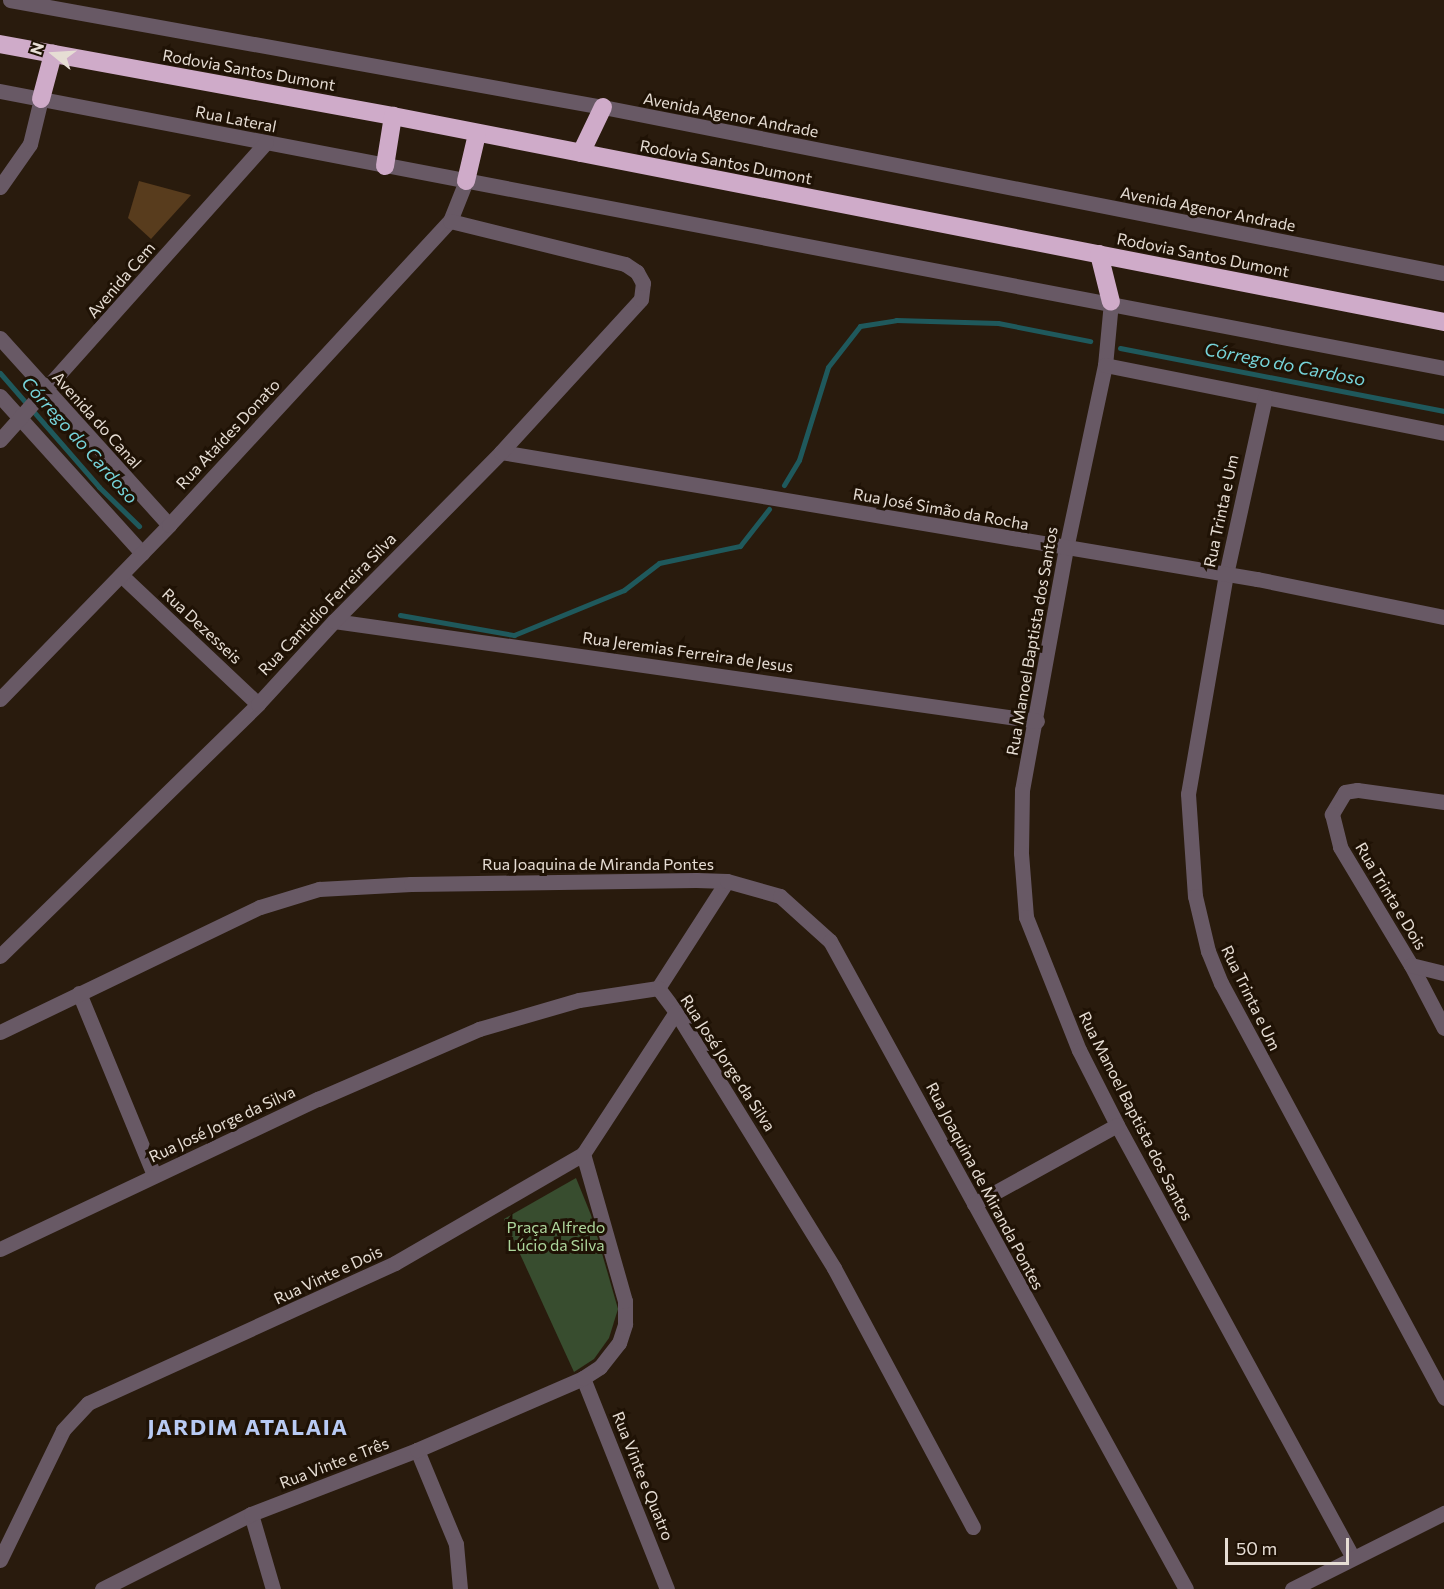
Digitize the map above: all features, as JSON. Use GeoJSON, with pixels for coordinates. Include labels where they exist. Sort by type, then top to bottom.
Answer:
{"type":"FeatureCollection","features":[{"type":"Feature","properties":{"kind":"highway","name":"Rodovia Santos Dumont"},"geometry":{"type":"LineString","coordinates":[[0,44],[393,116],[1444,322]]}},
{"type":"Feature","properties":{"kind":"highway"},"geometry":{"type":"LineString","coordinates":[[41,99],[53,54]]}},
{"type":"Feature","properties":{"kind":"highway"},"geometry":{"type":"LineString","coordinates":[[581,153],[603,107]]}},
{"type":"Feature","properties":{"kind":"highway"},"geometry":{"type":"LineString","coordinates":[[385,166],[393,116]]}},
{"type":"Feature","properties":{"kind":"highway"},"geometry":{"type":"LineString","coordinates":[[466,181],[477,134]]}},
{"type":"Feature","properties":{"kind":"highway"},"geometry":{"type":"LineString","coordinates":[[1099,254],[1111,302]]}},
{"type":"Feature","properties":{"kind":"street","name":"Avenida Agenor Andrade"},"geometry":{"type":"LineString","coordinates":[[10,0],[603,107],[1444,273]]}},
{"type":"Feature","properties":{"kind":"street","name":"Rua Lateral"},"geometry":{"type":"LineString","coordinates":[[0,91],[466,181]]}},
{"type":"Feature","properties":{"kind":"street"},"geometry":{"type":"LineString","coordinates":[[0,187],[30,144],[41,99]]}},
{"type":"Feature","properties":{"kind":"street","name":"Avenida Cem"},"geometry":{"type":"LineString","coordinates":[[0,440],[266,143]]}},
{"type":"Feature","properties":{"kind":"street"},"geometry":{"type":"LineString","coordinates":[[466,181],[1111,302],[1444,368]]}},
{"type":"Feature","properties":{"kind":"street","name":"Rua Ataídes Donato"},"geometry":{"type":"LineString","coordinates":[[0,699],[122,575],[450,220],[466,181]]}},
{"type":"Feature","properties":{"kind":"street","name":"Rua Cantidio Ferreira Silva"},"geometry":{"type":"LineString","coordinates":[[0,956],[258,704],[334,621],[501,452],[632,313],[641,299],[643,283],[637,272],[625,264],[450,220]]}},
{"type":"Feature","properties":{"kind":"street","name":"Rua Manoel Baptista dos Santos"},"geometry":{"type":"LineString","coordinates":[[1111,302],[1105,365],[1066,548],[1020,821],[1026,916],[1079,1050],[1117,1125],[1353,1557]]}},
{"type":"Feature","properties":{"kind":"street","name":"Avenida do Canal"},"geometry":{"type":"LineString","coordinates":[[0,338],[168,525]]}},
{"type":"Feature","properties":{"kind":"street"},"geometry":{"type":"LineString","coordinates":[[1105,365],[1444,433]]}},
{"type":"Feature","properties":{"kind":"street"},"geometry":{"type":"LineString","coordinates":[[0,396],[142,553]]}},
{"type":"Feature","properties":{"kind":"street","name":"Rua Trinta e Um"},"geometry":{"type":"LineString","coordinates":[[1264,397],[1226,574],[1188,794],[1191,866],[1203,934],[1221,983],[1245,1031],[1444,1398]]}},
{"type":"Feature","properties":{"kind":"street","name":"Rua José Simão da Rocha"},"geometry":{"type":"LineString","coordinates":[[501,452],[1226,574],[1444,617]]}},
{"type":"Feature","properties":{"kind":"street","name":"Rua Dezesseis"},"geometry":{"type":"LineString","coordinates":[[122,575],[258,704]]}},
{"type":"Feature","properties":{"kind":"street","name":"Rua Jeremias Ferreira de Jesus"},"geometry":{"type":"LineString","coordinates":[[334,621],[1037,721]]}},
{"type":"Feature","properties":{"kind":"street","name":"Rua Trinta e Dois"},"geometry":{"type":"LineString","coordinates":[[1444,802],[1358,790],[1346,792],[1336,802],[1332,814],[1337,837],[1350,866],[1411,965],[1444,1028]]}},
{"type":"Feature","properties":{"kind":"street"},"geometry":{"type":"LineString","coordinates":[[658,988],[727,881]]}},
{"type":"Feature","properties":{"kind":"street","name":"Rua Joaquina de Miranda Pontes"},"geometry":{"type":"LineString","coordinates":[[0,1032],[260,907],[319,889],[411,884],[727,881],[780,896],[830,940],[1186,1589]]}},
{"type":"Feature","properties":{"kind":"street"},"geometry":{"type":"LineString","coordinates":[[1411,965],[1444,973]]}},
{"type":"Feature","properties":{"kind":"street","name":"Rua José Jorge da Silva"},"geometry":{"type":"LineString","coordinates":[[0,1249],[154,1175],[479,1029],[579,1000],[658,988],[676,1012],[834,1268],[973,1527]]}},
{"type":"Feature","properties":{"kind":"street"},"geometry":{"type":"LineString","coordinates":[[79,993],[154,1175]]}},
{"type":"Feature","properties":{"kind":"street","name":"Rua Vinte e Dois"},"geometry":{"type":"LineString","coordinates":[[0,1560],[63,1430],[88,1403],[395,1263],[583,1154],[676,1012]]}},
{"type":"Feature","properties":{"kind":"street"},"geometry":{"type":"LineString","coordinates":[[974,1204],[1117,1125]]}},
{"type":"Feature","properties":{"kind":"street"},"geometry":{"type":"LineString","coordinates":[[583,1154],[625,1301],[625,1324],[619,1343],[600,1367],[583,1378]]}},
{"type":"Feature","properties":{"kind":"street","name":"Rua Vinte e Três"},"geometry":{"type":"LineString","coordinates":[[102,1589],[251,1515],[417,1450],[583,1378]]}},
{"type":"Feature","properties":{"kind":"street","name":"Rua Vinte e Quatro"},"geometry":{"type":"LineString","coordinates":[[583,1378],[667,1589]]}},
{"type":"Feature","properties":{"kind":"street"},"geometry":{"type":"LineString","coordinates":[[417,1450],[456,1544],[460,1589]]}},
{"type":"Feature","properties":{"kind":"street"},"geometry":{"type":"LineString","coordinates":[[1292,1589],[1444,1513]]}},
{"type":"Feature","properties":{"kind":"street"},"geometry":{"type":"LineString","coordinates":[[251,1515],[273,1589]]}},
{"type":"Feature","properties":{"kind":"green space","name":"Praça Alfredo Lúcio da Silva"},"geometry":{"type":"Polygon","coordinates":[[[576,1178],[591,1215],[618,1309],[609,1338],[594,1359],[574,1372],[504,1219],[576,1178]]]}},
{"type":"Feature","properties":{"kind":"building"},"geometry":{"type":"Polygon","coordinates":[[[139,181],[191,195],[151,239],[128,218],[139,181]]]}},
{"type":"Feature","properties":{"kind":"waterway","name":"Córrego do Cardoso"},"geometry":{"type":"LineString","coordinates":[[784,485],[799,460],[828,367],[860,326],[896,320],[998,323],[1090,341]]}},
{"type":"Feature","properties":{"kind":"waterway","name":"Córrego do Cardoso"},"geometry":{"type":"LineString","coordinates":[[1120,348],[1444,411]]}},
{"type":"Feature","properties":{"kind":"waterway","name":"Córrego do Cardoso"},"geometry":{"type":"LineString","coordinates":[[0,373],[99,487],[139,526]]}},
{"type":"Feature","properties":{"kind":"waterway","name":"Córrego do Cardoso"},"geometry":{"type":"LineString","coordinates":[[400,615],[514,635],[624,590],[659,563],[740,546],[769,509]]}},
{"type":"Feature","properties":{"kind":"district","name":"JARDIM ATALAIA"},"geometry":{"type":"Point","coordinates":[248,1427]}}]}
